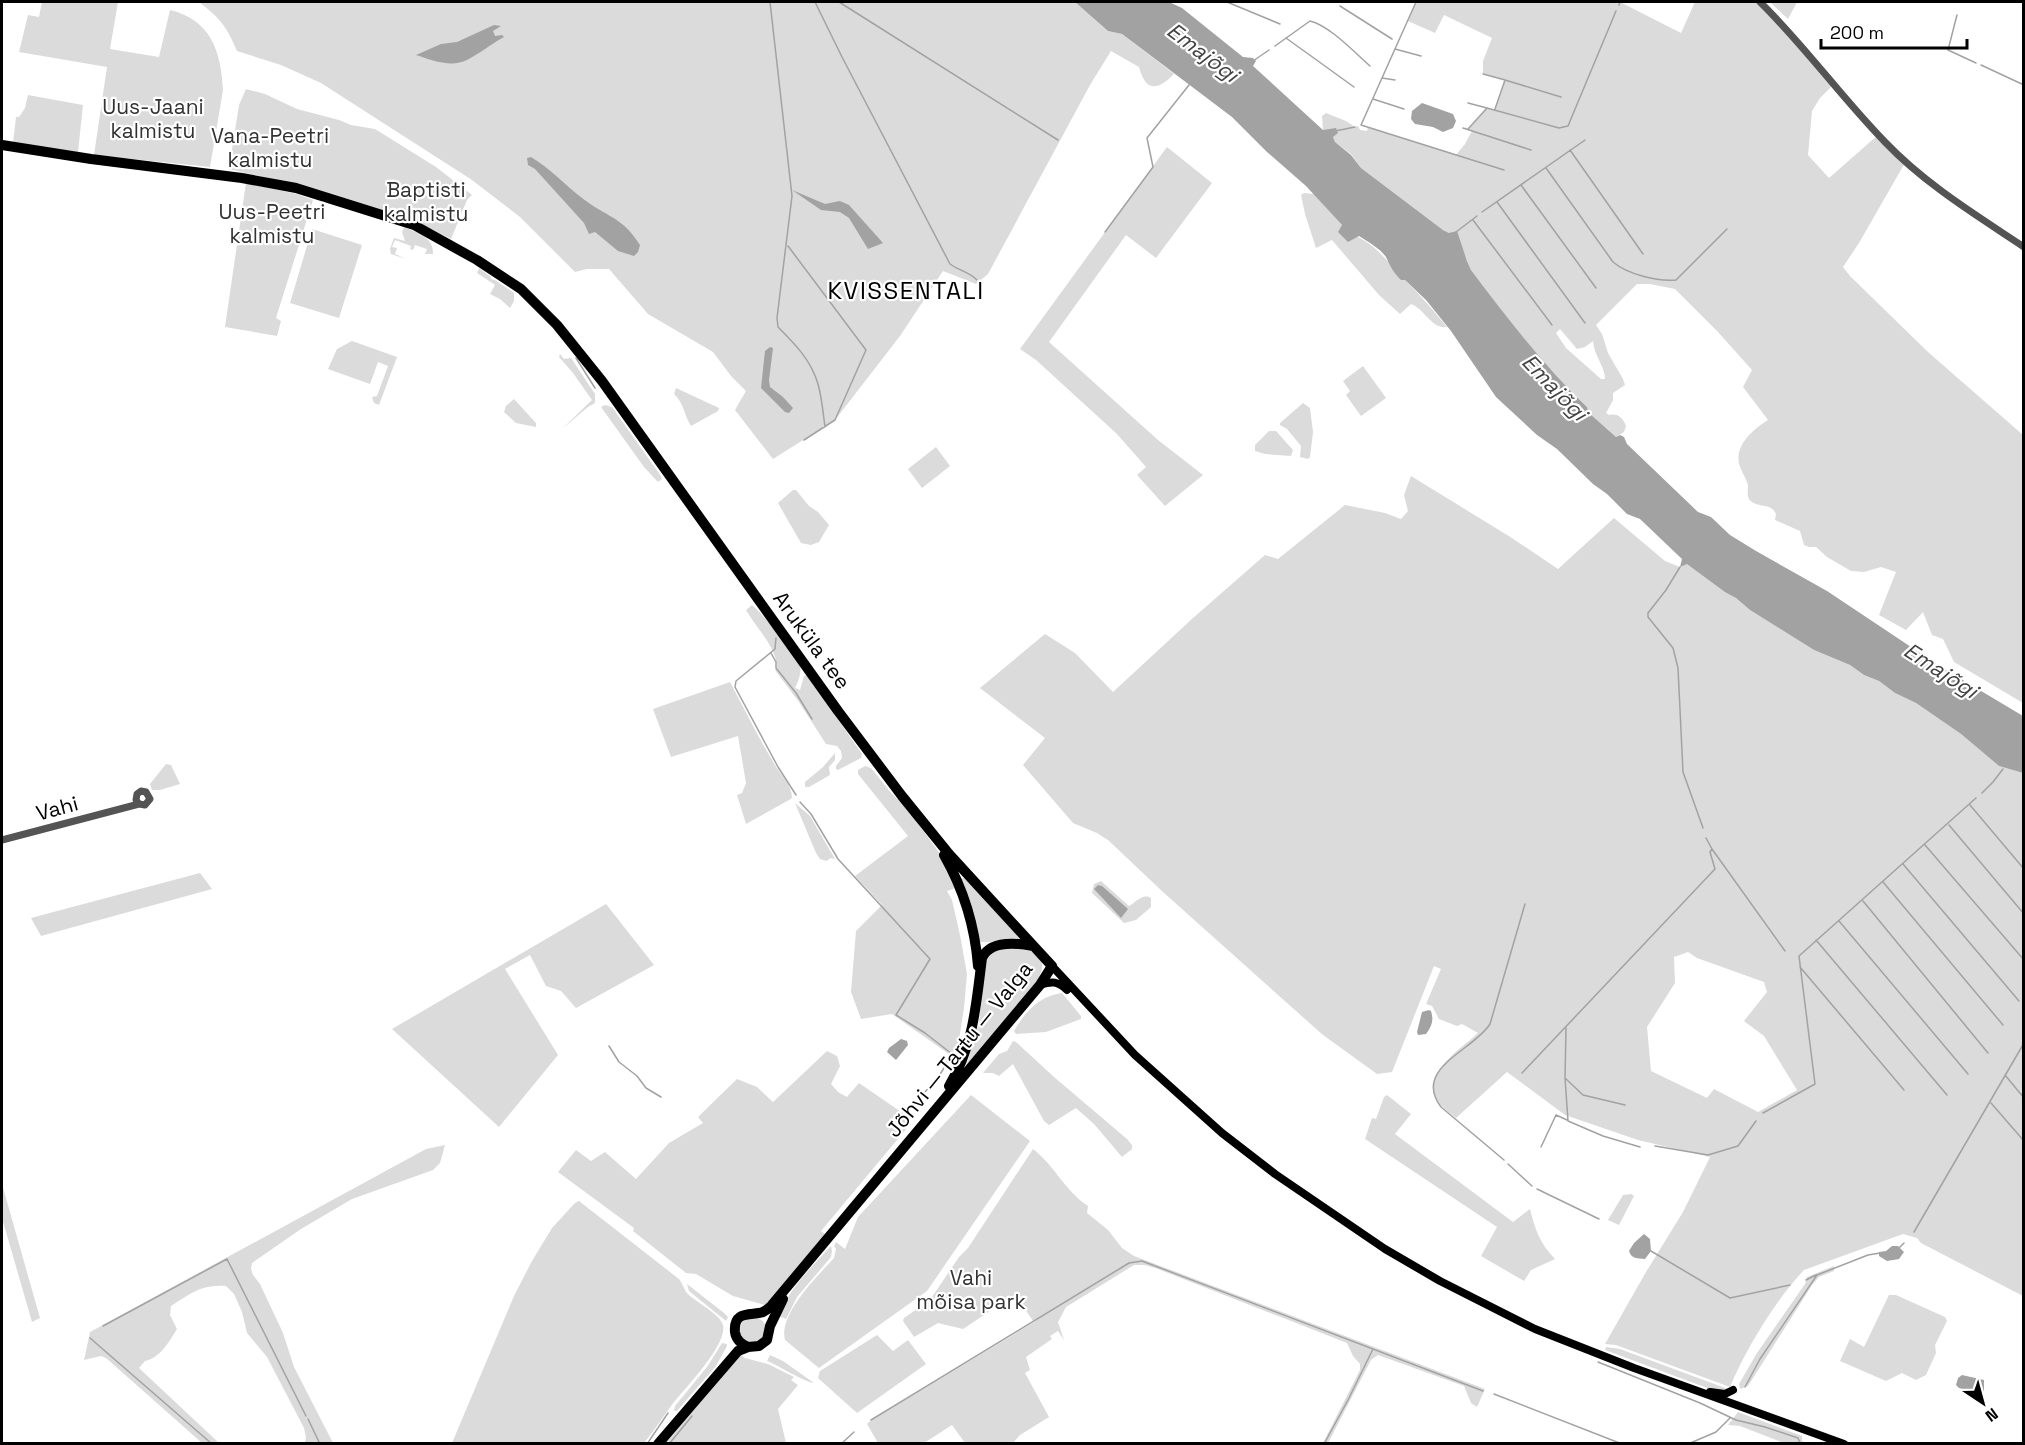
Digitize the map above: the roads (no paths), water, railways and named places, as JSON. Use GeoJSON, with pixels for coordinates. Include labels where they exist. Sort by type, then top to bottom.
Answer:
{"type":"FeatureCollection","features":[{"type":"Feature","properties":{"kind":"highway","name":"Aruküla tee"},"geometry":{"type":"LineString","coordinates":[[2,145],[242,178],[296,188],[414,225],[477,260],[522,289],[557,325],[602,381],[880,767]]}},
{"type":"Feature","properties":{"kind":"highway","name":"Jõhvi — Tartu — Valga"},"geometry":{"type":"LineString","coordinates":[[705,1389],[720,1366],[735,1334],[736,1324],[742,1316],[747,1313],[764,1312],[798,1276],[1040,986],[1052,966],[949,854],[880,767]]}},
{"type":"Feature","properties":{"kind":"highway"},"geometry":{"type":"LineString","coordinates":[[921,820],[946,857],[964,898],[976,943],[979,992]]}},
{"type":"Feature","properties":{"kind":"highway"},"geometry":{"type":"LineString","coordinates":[[926,1121],[960,1066],[976,1013],[984,953],[996,945],[1034,946]]}},
{"type":"Feature","properties":{"kind":"highway","name":"Jõhvi — Tartu — Valga"},"geometry":{"type":"LineString","coordinates":[[658,1443],[738,1351],[764,1343],[781,1301],[798,1276]]}},
{"type":"Feature","properties":{"kind":"highway"},"geometry":{"type":"LineString","coordinates":[[758,1313],[766,1318],[770,1326]]}},
{"type":"Feature","properties":{"kind":"highway"},"geometry":{"type":"LineString","coordinates":[[735,1334],[740,1342],[748,1347]]}},
{"type":"Feature","properties":{"kind":"main road"},"geometry":{"type":"LineString","coordinates":[[1052,966],[1140,1060],[1222,1133],[1331,1214],[1385,1249],[1440,1281],[1535,1329],[1728,1403],[1744,1412],[1829,1443]]}},
{"type":"Feature","properties":{"kind":"main road"},"geometry":{"type":"LineString","coordinates":[[1040,986],[1050,982],[1060,983],[1091,1014],[1099,1017]]}},
{"type":"Feature","properties":{"kind":"main road"},"geometry":{"type":"LineString","coordinates":[[1575,1344],[1716,1394],[1725,1394],[1732,1390]]}},
{"type":"Feature","properties":{"kind":"main road"},"geometry":{"type":"LineString","coordinates":[[1728,1403],[1746,1407],[1844,1443]]}},
{"type":"Feature","properties":{"kind":"street"},"geometry":{"type":"LineString","coordinates":[[1760,2],[1782,23],[1885,143],[1941,191],[2024,247]]}},
{"type":"Feature","properties":{"kind":"street","name":"Vahi"},"geometry":{"type":"LineString","coordinates":[[2,840],[121,809],[137,801]]}},
{"type":"Feature","properties":{"kind":"water","name":"Emajõgi"},"geometry":{"type":"Polygon","coordinates":[[[1075,2],[1169,2],[1182,8],[1243,57],[1253,58],[1256,61],[1253,66],[1323,130],[1336,128],[1338,133],[1333,137],[1335,142],[1351,155],[1361,168],[1443,230],[1449,233],[1457,231],[1471,270],[1540,358],[1587,407],[1589,413],[1616,437],[1620,435],[1624,437],[1627,444],[1698,512],[1711,517],[1730,535],[1827,591],[1941,667],[2023,716],[2023,773],[1999,766],[1961,734],[1916,703],[1895,693],[1850,665],[1814,650],[1750,610],[1687,564],[1680,567],[1682,559],[1640,519],[1627,514],[1557,449],[1537,435],[1496,397],[1451,331],[1426,300],[1405,280],[1401,280],[1396,275],[1382,252],[1359,236],[1348,242],[1338,232],[1342,225],[1306,186],[1232,117],[1122,34],[1108,31],[1075,2]]]}},
{"type":"Feature","properties":{"kind":"water"},"geometry":{"type":"Polygon","coordinates":[[[494,25],[501,26],[493,31],[495,36],[504,37],[467,60],[448,63],[416,55],[441,44],[457,42],[494,25]]]}},
{"type":"Feature","properties":{"kind":"water"},"geometry":{"type":"Polygon","coordinates":[[[1422,103],[1453,114],[1456,121],[1453,128],[1443,132],[1433,127],[1415,124],[1411,119],[1412,111],[1422,103]]]}},
{"type":"Feature","properties":{"kind":"water"},"geometry":{"type":"Polygon","coordinates":[[[531,157],[582,198],[627,228],[640,245],[638,252],[634,256],[618,251],[595,232],[589,234],[584,223],[535,169],[528,165],[527,158],[531,157]]]}},
{"type":"Feature","properties":{"kind":"water"},"geometry":{"type":"Polygon","coordinates":[[[792,190],[825,204],[840,201],[849,205],[883,243],[868,249],[849,218],[840,212],[821,210],[792,190]]]}},
{"type":"Feature","properties":{"kind":"water"},"geometry":{"type":"Polygon","coordinates":[[[770,347],[773,348],[770,387],[793,408],[789,413],[785,412],[761,388],[765,351],[770,347]]]}},
{"type":"Feature","properties":{"kind":"water"},"geometry":{"type":"Polygon","coordinates":[[[1098,885],[1128,909],[1121,918],[1094,889],[1098,885]]]}},
{"type":"Feature","properties":{"kind":"water"},"geometry":{"type":"Polygon","coordinates":[[[1429,1010],[1432,1017],[1431,1026],[1426,1034],[1418,1035],[1422,1012],[1429,1010]]]}},
{"type":"Feature","properties":{"kind":"water"},"geometry":{"type":"Polygon","coordinates":[[[901,1039],[907,1041],[908,1045],[896,1060],[887,1052],[901,1039]]]}},
{"type":"Feature","properties":{"kind":"water"},"geometry":{"type":"Polygon","coordinates":[[[1644,1234],[1650,1239],[1651,1251],[1645,1259],[1633,1257],[1629,1251],[1644,1234]]]}},
{"type":"Feature","properties":{"kind":"water"},"geometry":{"type":"Polygon","coordinates":[[[1892,1246],[1898,1246],[1904,1252],[1899,1259],[1887,1261],[1879,1256],[1879,1252],[1886,1251],[1892,1246]]]}},
{"type":"Feature","properties":{"kind":"water"},"geometry":{"type":"Polygon","coordinates":[[[1962,1375],[1984,1380],[1984,1391],[1980,1394],[1959,1388],[1956,1385],[1958,1378],[1962,1375]]]}},
{"type":"Feature","properties":{"kind":"waterway"},"geometry":{"type":"LineString","coordinates":[[770,2],[792,196],[777,318],[778,327],[802,353],[815,375],[825,427]]}},
{"type":"Feature","properties":{"kind":"waterway"},"geometry":{"type":"LineString","coordinates":[[815,2],[950,264],[977,280]]}},
{"type":"Feature","properties":{"kind":"waterway"},"geometry":{"type":"LineString","coordinates":[[839,2],[1058,140]]}},
{"type":"Feature","properties":{"kind":"waterway"},"geometry":{"type":"LineString","coordinates":[[1227,2],[1280,24]]}},
{"type":"Feature","properties":{"kind":"waterway"},"geometry":{"type":"LineString","coordinates":[[1416,2],[1361,125],[1504,170]]}},
{"type":"Feature","properties":{"kind":"waterway"},"geometry":{"type":"LineString","coordinates":[[1340,6],[1392,39]]}},
{"type":"Feature","properties":{"kind":"waterway"},"geometry":{"type":"LineString","coordinates":[[1468,129],[1487,108],[1559,128],[1568,126],[1616,11]]}},
{"type":"Feature","properties":{"kind":"waterway"},"geometry":{"type":"LineString","coordinates":[[1957,15],[1948,50],[1976,63]]}},
{"type":"Feature","properties":{"kind":"waterway"},"geometry":{"type":"LineString","coordinates":[[1275,46],[1310,21],[1326,28],[1370,66]]}},
{"type":"Feature","properties":{"kind":"waterway"},"geometry":{"type":"LineString","coordinates":[[1286,38],[1354,87]]}},
{"type":"Feature","properties":{"kind":"waterway"},"geometry":{"type":"LineString","coordinates":[[1395,49],[1421,56]]}},
{"type":"Feature","properties":{"kind":"waterway","name":"Emajõgi"},"geometry":{"type":"LineString","coordinates":[[1253,61],[1269,50]]}},
{"type":"Feature","properties":{"kind":"waterway"},"geometry":{"type":"LineString","coordinates":[[1981,65],[2024,85]]}},
{"type":"Feature","properties":{"kind":"waterway"},"geometry":{"type":"LineString","coordinates":[[1483,74],[1505,80]]}},
{"type":"Feature","properties":{"kind":"waterway"},"geometry":{"type":"LineString","coordinates":[[1382,78],[1395,80]]}},
{"type":"Feature","properties":{"kind":"waterway"},"geometry":{"type":"LineString","coordinates":[[1495,109],[1505,80],[1561,97]]}},
{"type":"Feature","properties":{"kind":"waterway"},"geometry":{"type":"LineString","coordinates":[[1105,232],[1153,167],[1147,138],[1189,85]]}},
{"type":"Feature","properties":{"kind":"waterway"},"geometry":{"type":"LineString","coordinates":[[1373,99],[1404,109]]}},
{"type":"Feature","properties":{"kind":"waterway"},"geometry":{"type":"LineString","coordinates":[[1468,103],[1487,108]]}},
{"type":"Feature","properties":{"kind":"waterway"},"geometry":{"type":"LineString","coordinates":[[1335,131],[1355,127]]}},
{"type":"Feature","properties":{"kind":"waterway"},"geometry":{"type":"LineString","coordinates":[[1463,128],[1531,150]]}},
{"type":"Feature","properties":{"kind":"waterway"},"geometry":{"type":"LineString","coordinates":[[1482,212],[1585,140]]}},
{"type":"Feature","properties":{"kind":"waterway"},"geometry":{"type":"LineString","coordinates":[[1570,150],[1643,254]]}},
{"type":"Feature","properties":{"kind":"waterway"},"geometry":{"type":"LineString","coordinates":[[1546,168],[1613,262],[1634,273],[1661,280],[1676,280],[1727,229]]}},
{"type":"Feature","properties":{"kind":"waterway"},"geometry":{"type":"LineString","coordinates":[[1521,185],[1596,288]]}},
{"type":"Feature","properties":{"kind":"waterway"},"geometry":{"type":"LineString","coordinates":[[1497,202],[1585,323]]}},
{"type":"Feature","properties":{"kind":"waterway"},"geometry":{"type":"LineString","coordinates":[[1456,232],[1477,216]]}},
{"type":"Feature","properties":{"kind":"waterway"},"geometry":{"type":"LineString","coordinates":[[1473,220],[1552,325]]}},
{"type":"Feature","properties":{"kind":"waterway"},"geometry":{"type":"LineString","coordinates":[[788,246],[866,350],[835,420],[804,440]]}},
{"type":"Feature","properties":{"kind":"waterway"},"geometry":{"type":"LineString","coordinates":[[576,358],[595,388]]}},
{"type":"Feature","properties":{"kind":"waterway"},"geometry":{"type":"LineString","coordinates":[[1680,567],[1648,613],[1648,617],[1673,648],[1678,668],[1683,772],[1703,828]]}},
{"type":"Feature","properties":{"kind":"waterway"},"geometry":{"type":"LineString","coordinates":[[776,638],[775,649],[736,681],[735,687],[778,767],[796,795]]}},
{"type":"Feature","properties":{"kind":"waterway"},"geometry":{"type":"LineString","coordinates":[[771,653],[776,662],[776,668],[796,693],[812,719]]}},
{"type":"Feature","properties":{"kind":"waterway"},"geometry":{"type":"LineString","coordinates":[[1982,793],[2003,769]]}},
{"type":"Feature","properties":{"kind":"waterway"},"geometry":{"type":"LineString","coordinates":[[1763,1113],[1815,1084],[1799,956],[1976,798]]}},
{"type":"Feature","properties":{"kind":"waterway"},"geometry":{"type":"LineString","coordinates":[[800,802],[811,814],[838,859],[930,959],[896,1015],[925,1033],[952,1054],[938,1078],[924,1093]]}},
{"type":"Feature","properties":{"kind":"waterway"},"geometry":{"type":"LineString","coordinates":[[1970,805],[2024,869]]}},
{"type":"Feature","properties":{"kind":"waterway"},"geometry":{"type":"LineString","coordinates":[[1949,825],[2024,914]]}},
{"type":"Feature","properties":{"kind":"waterway"},"geometry":{"type":"LineString","coordinates":[[1522,1073],[1715,869],[1710,852],[1712,849],[1706,838]]}},
{"type":"Feature","properties":{"kind":"waterway"},"geometry":{"type":"LineString","coordinates":[[1925,845],[2024,960]]}},
{"type":"Feature","properties":{"kind":"waterway"},"geometry":{"type":"LineString","coordinates":[[1712,849],[1785,951]]}},
{"type":"Feature","properties":{"kind":"waterway"},"geometry":{"type":"LineString","coordinates":[[1903,864],[2019,1001]]}},
{"type":"Feature","properties":{"kind":"waterway"},"geometry":{"type":"LineString","coordinates":[[1883,882],[2003,1025]]}},
{"type":"Feature","properties":{"kind":"waterway"},"geometry":{"type":"LineString","coordinates":[[1863,901],[1988,1053]]}},
{"type":"Feature","properties":{"kind":"waterway"},"geometry":{"type":"LineString","coordinates":[[1504,1160],[1441,1107],[1434,1093],[1434,1081],[1448,1061],[1482,1034],[1490,1024],[1525,904]]}},
{"type":"Feature","properties":{"kind":"waterway"},"geometry":{"type":"LineString","coordinates":[[1839,921],[1968,1074]]}},
{"type":"Feature","properties":{"kind":"waterway"},"geometry":{"type":"LineString","coordinates":[[1816,940],[1947,1095]]}},
{"type":"Feature","properties":{"kind":"waterway"},"geometry":{"type":"LineString","coordinates":[[1800,967],[1904,1090]]}},
{"type":"Feature","properties":{"kind":"waterway"},"geometry":{"type":"LineString","coordinates":[[1566,1028],[1565,1078],[1568,1121],[1603,1136],[1640,1147]]}},
{"type":"Feature","properties":{"kind":"waterway"},"geometry":{"type":"LineString","coordinates":[[1914,1232],[2024,1043]]}},
{"type":"Feature","properties":{"kind":"waterway"},"geometry":{"type":"LineString","coordinates":[[609,1046],[619,1062],[637,1076],[646,1088],[661,1097]]}},
{"type":"Feature","properties":{"kind":"waterway"},"geometry":{"type":"LineString","coordinates":[[2005,1075],[2024,1098]]}},
{"type":"Feature","properties":{"kind":"waterway"},"geometry":{"type":"LineString","coordinates":[[1565,1078],[1583,1095],[1625,1105]]}},
{"type":"Feature","properties":{"kind":"waterway"},"geometry":{"type":"LineString","coordinates":[[1991,1103],[2024,1141]]}},
{"type":"Feature","properties":{"kind":"waterway"},"geometry":{"type":"LineString","coordinates":[[1541,1147],[1556,1115],[1567,1120]]}},
{"type":"Feature","properties":{"kind":"waterway"},"geometry":{"type":"LineString","coordinates":[[1655,1146],[1708,1155],[1738,1146],[1756,1121]]}},
{"type":"Feature","properties":{"kind":"waterway"},"geometry":{"type":"LineString","coordinates":[[1508,1164],[1532,1186]]}},
{"type":"Feature","properties":{"kind":"waterway"},"geometry":{"type":"LineString","coordinates":[[1537,1189],[1599,1219]]}},
{"type":"Feature","properties":{"kind":"waterway"},"geometry":{"type":"LineString","coordinates":[[1899,1248],[1904,1243]]}},
{"type":"Feature","properties":{"kind":"waterway"},"geometry":{"type":"LineString","coordinates":[[1651,1251],[1730,1298],[1790,1285]]}},
{"type":"Feature","properties":{"kind":"waterway"},"geometry":{"type":"LineString","coordinates":[[1745,1387],[1760,1359],[1817,1275],[1868,1255],[1880,1253]]}},
{"type":"Feature","properties":{"kind":"waterway"},"geometry":{"type":"LineString","coordinates":[[103,1326],[227,1259],[306,1416]]}},
{"type":"Feature","properties":{"kind":"waterway"},"geometry":{"type":"LineString","coordinates":[[871,1420],[1129,1263],[1142,1261],[1483,1391]]}},
{"type":"Feature","properties":{"kind":"waterway"},"geometry":{"type":"LineString","coordinates":[[1806,1280],[1816,1275]]}},
{"type":"Feature","properties":{"kind":"waterway"},"geometry":{"type":"LineString","coordinates":[[90,1338],[212,1444]]}},
{"type":"Feature","properties":{"kind":"waterway"},"geometry":{"type":"LineString","coordinates":[[1324,1444],[1373,1349]]}},
{"type":"Feature","properties":{"kind":"waterway"},"geometry":{"type":"LineString","coordinates":[[1598,1362],[1736,1420],[1798,1438],[1800,1443]]}},
{"type":"Feature","properties":{"kind":"waterway"},"geometry":{"type":"LineString","coordinates":[[1494,1394],[1622,1444]]}},
{"type":"Feature","properties":{"kind":"waterway"},"geometry":{"type":"LineString","coordinates":[[647,1444],[668,1413]]}},
{"type":"Feature","properties":{"kind":"waterway"},"geometry":{"type":"LineString","coordinates":[[669,1444],[692,1416]]}},
{"type":"Feature","properties":{"kind":"waterway"},"geometry":{"type":"LineString","coordinates":[[1688,1444],[1716,1432],[1730,1418]]}},
{"type":"Feature","properties":{"kind":"waterway"},"geometry":{"type":"LineString","coordinates":[[308,1419],[320,1444]]}},
{"type":"Feature","properties":{"kind":"waterway"},"geometry":{"type":"LineString","coordinates":[[841,1444],[854,1432]]}},
{"type":"Feature","properties":{"kind":"district","name":"KVISSENTALI"},"geometry":{"type":"Point","coordinates":[906,290]}},
{"type":"Feature","properties":{"kind":"park label","name":"Uus-Jaani kalmistu"},"geometry":{"type":"Point","coordinates":[153,118]}},
{"type":"Feature","properties":{"kind":"park label","name":"Vana-Peetri kalmistu"},"geometry":{"type":"Point","coordinates":[270,147]}},
{"type":"Feature","properties":{"kind":"park label","name":"Baptisti kalmistu"},"geometry":{"type":"Point","coordinates":[426,201]}},
{"type":"Feature","properties":{"kind":"park label","name":"Uus-Peetri kalmistu"},"geometry":{"type":"Point","coordinates":[272,223]}},
{"type":"Feature","properties":{"kind":"park label","name":"Vahi mõisa park"},"geometry":{"type":"Point","coordinates":[971,1289]}}]}
